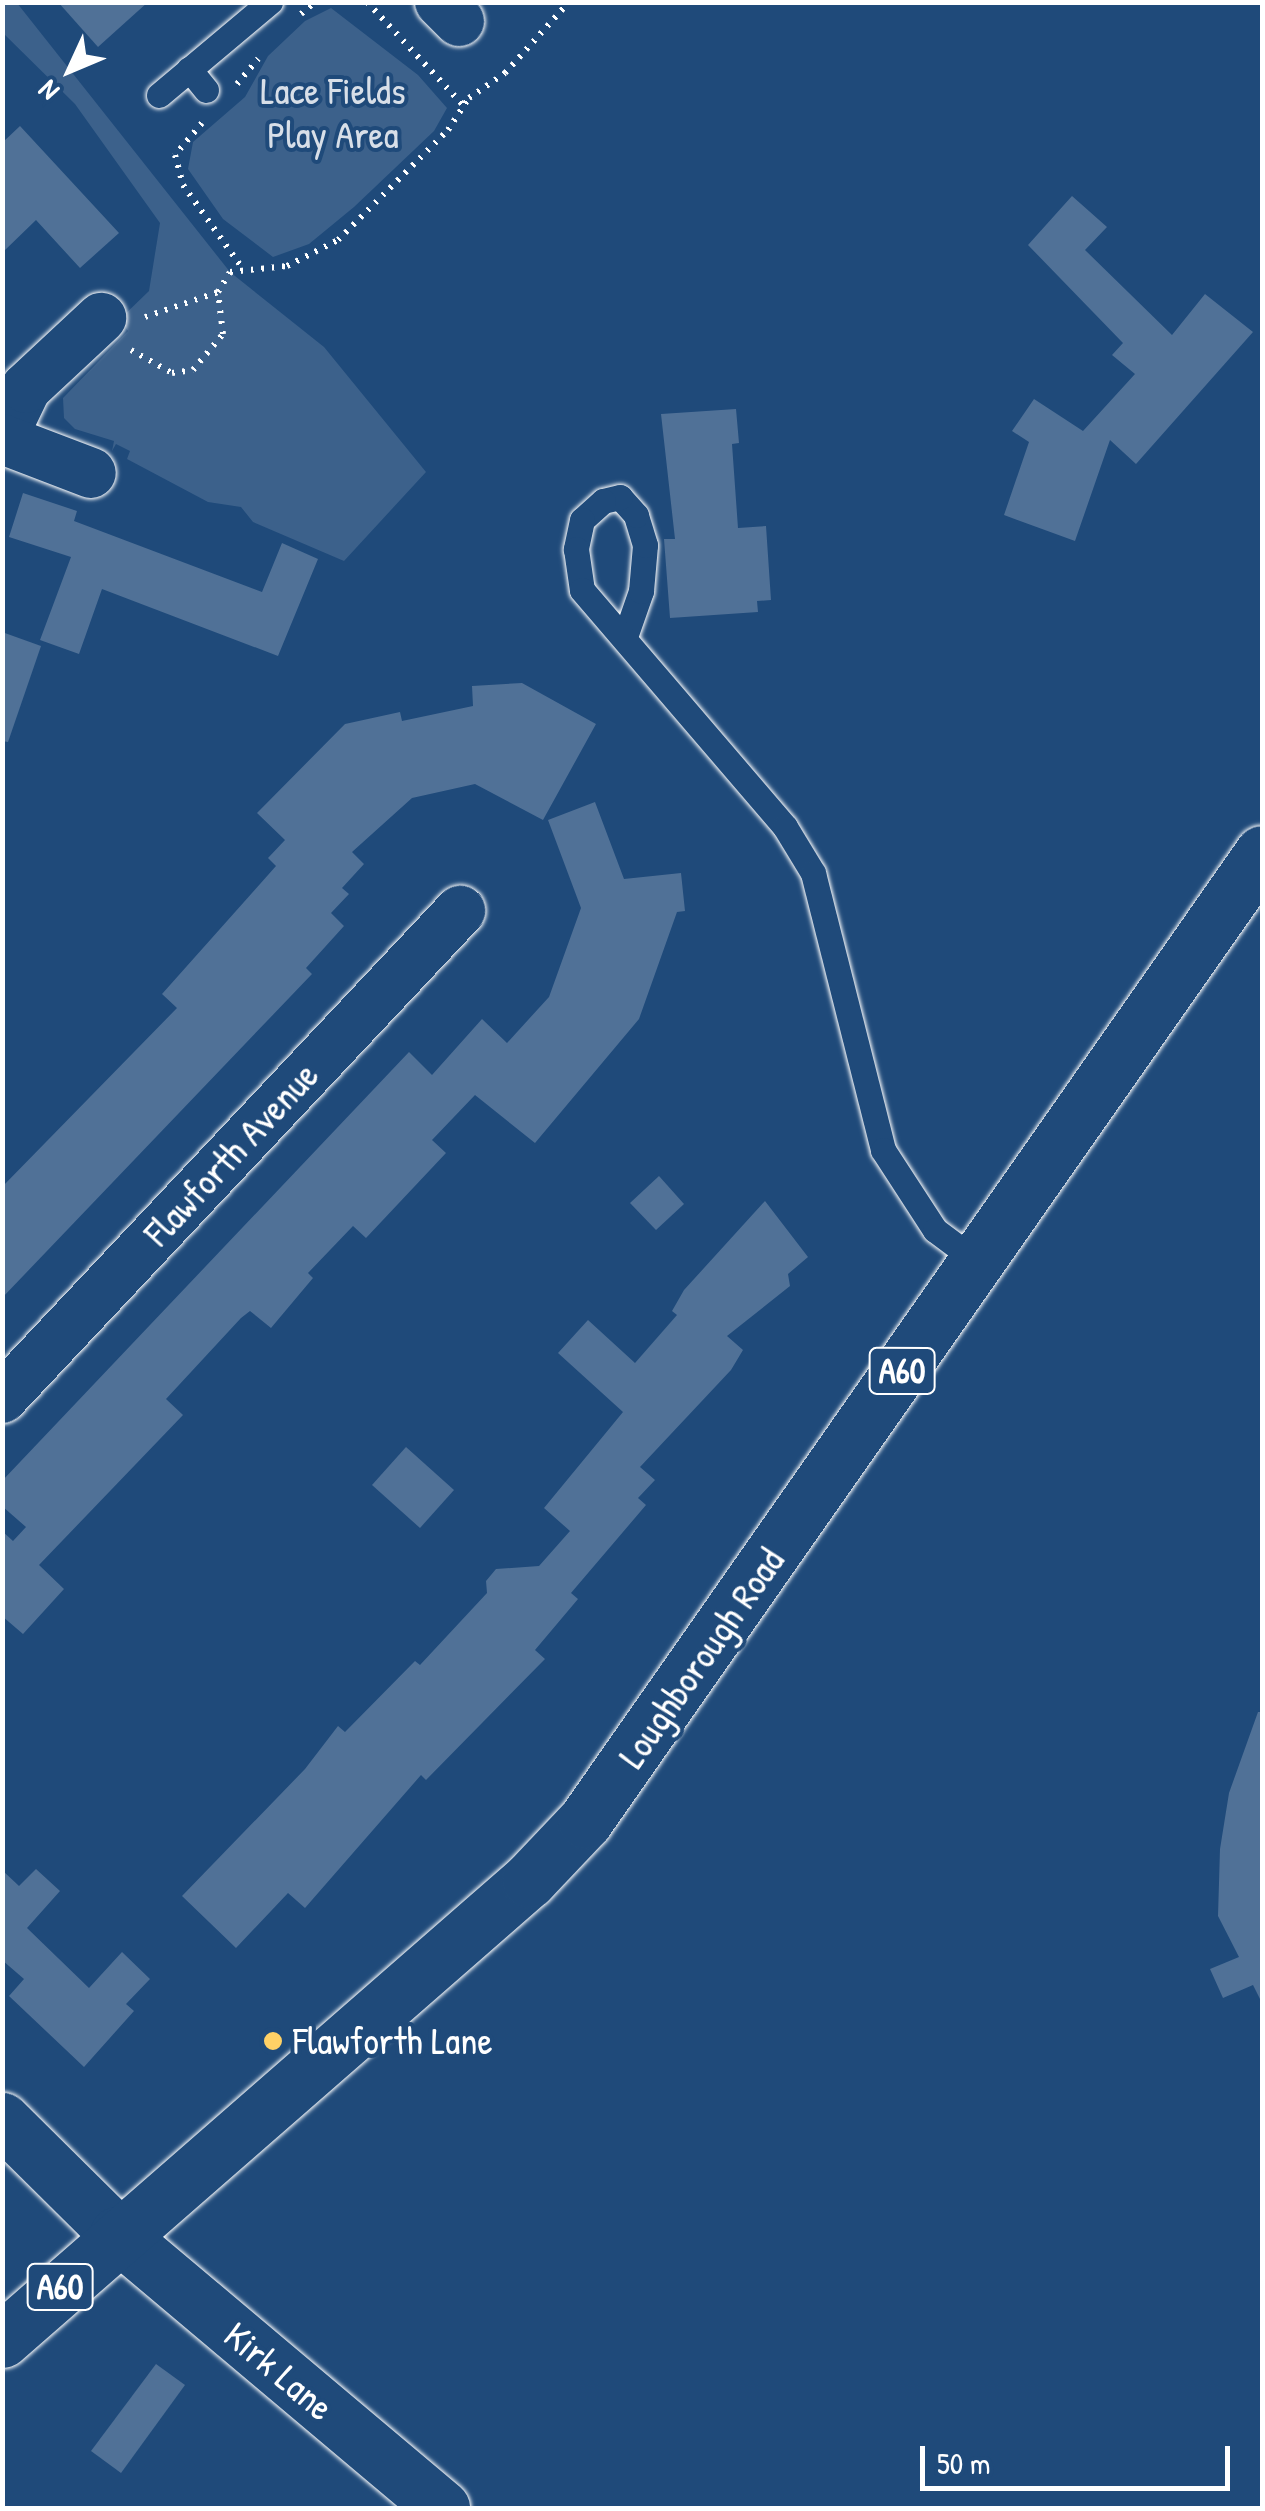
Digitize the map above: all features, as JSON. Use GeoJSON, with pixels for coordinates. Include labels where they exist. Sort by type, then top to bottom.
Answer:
{"type":"FeatureCollection","features":[{"type":"Feature","properties":{"kind":"main road","name":"Loughborough Road"},"geometry":{"type":"LineString","coordinates":[[2,2340],[117,2234],[529,1880],[585,1821],[1262,853]]}},
{"type":"Feature","properties":{"kind":"main road"},"geometry":{"type":"LineString","coordinates":[[2,2120],[117,2234]]}},
{"type":"Feature","properties":{"kind":"main road","name":"Kirk Lane"},"geometry":{"type":"LineString","coordinates":[[117,2234],[442,2508]]}},
{"type":"Feature","properties":{"kind":"street"},"geometry":{"type":"LineString","coordinates":[[91,473],[2,438],[26,388],[118,328]]}},
{"type":"Feature","properties":{"kind":"street","name":"Flawforth Avenue"},"geometry":{"type":"LineString","coordinates":[[2,1398],[460,911]]}},
{"type":"Feature","properties":{"kind":"lane"},"geometry":{"type":"LineString","coordinates":[[159,94],[270,2]]}},
{"type":"Feature","properties":{"kind":"lane"},"geometry":{"type":"LineString","coordinates":[[190,69],[208,102]]}},
{"type":"Feature","properties":{"kind":"lane"},"geometry":{"type":"LineString","coordinates":[[626,634],[641,591],[645,545],[636,515],[620,497],[604,501],[582,520],[576,549],[590,605],[626,634],[784,827],[813,874],[883,1150],[935,1230],[978,1262]]}},
{"type":"Feature","properties":{"kind":"path"},"geometry":{"type":"LineString","coordinates":[[290,22],[315,2]]}},
{"type":"Feature","properties":{"kind":"path"},"geometry":{"type":"LineString","coordinates":[[367,2],[464,106]]}},
{"type":"Feature","properties":{"kind":"path"},"geometry":{"type":"LineString","coordinates":[[218,292],[118,328],[148,364],[172,373],[193,370],[223,334],[218,292],[230,272],[287,266],[338,240],[464,106],[505,73],[569,2]]}},
{"type":"Feature","properties":{"kind":"path"},"geometry":{"type":"LineString","coordinates":[[234,87],[267,46]]}},
{"type":"Feature","properties":{"kind":"path"},"geometry":{"type":"LineString","coordinates":[[208,102],[175,155],[183,184],[243,269]]}},
{"type":"Feature","properties":{"kind":"green space"},"geometry":{"type":"Polygon","coordinates":[[[3,3],[17,3],[230,272],[324,347],[426,472],[344,561],[253,522],[241,507],[208,502],[127,459],[130,451],[116,444],[112,451],[114,441],[75,429],[64,418],[63,398],[128,331],[120,319],[149,291],[160,223],[75,104],[3,33],[3,3]]]}},
{"type":"Feature","properties":{"kind":"green space","name":"Lace Fields Play Area"},"geometry":{"type":"Polygon","coordinates":[[[331,8],[418,75],[447,108],[434,131],[354,207],[309,244],[273,257],[223,219],[188,169],[193,142],[245,97],[268,56],[305,21],[331,8]]]}},
{"type":"Feature","properties":{"kind":"building"},"geometry":{"type":"Polygon","coordinates":[[[58,2],[148,2],[98,47],[58,2]]]}},
{"type":"Feature","properties":{"kind":"building"},"geometry":{"type":"Polygon","coordinates":[[[20,126],[119,233],[80,268],[36,220],[2,253],[2,143],[20,126]]]}},
{"type":"Feature","properties":{"kind":"building"},"geometry":{"type":"Polygon","coordinates":[[[1072,196],[1107,227],[1085,250],[1172,335],[1205,294],[1253,332],[1136,464],[1110,440],[1075,541],[1004,515],[1029,442],[1012,431],[1034,399],[1083,431],[1135,374],[1112,355],[1123,343],[1028,245],[1072,196]]]}},
{"type":"Feature","properties":{"kind":"building"},"geometry":{"type":"Polygon","coordinates":[[[736,409],[739,443],[732,444],[738,528],[766,526],[771,600],[757,601],[758,612],[670,618],[664,539],[675,539],[661,414],[736,409]]]}},
{"type":"Feature","properties":{"kind":"building"},"geometry":{"type":"Polygon","coordinates":[[[23,493],[77,511],[74,521],[262,592],[282,543],[318,559],[278,656],[102,589],[79,654],[40,640],[71,557],[9,537],[23,493]]]}},
{"type":"Feature","properties":{"kind":"building"},"geometry":{"type":"Polygon","coordinates":[[[2,632],[41,646],[8,742],[2,741],[2,632]]]}},
{"type":"Feature","properties":{"kind":"building"},"geometry":{"type":"Polygon","coordinates":[[[522,683],[596,724],[543,820],[475,784],[412,798],[352,852],[364,864],[342,888],[349,894],[331,913],[344,926],[306,968],[312,974],[2,1298],[2,1187],[177,1008],[162,994],[276,866],[268,858],[285,840],[257,813],[345,724],[400,712],[402,721],[473,706],[472,686],[522,683]]]}},
{"type":"Feature","properties":{"kind":"building"},"geometry":{"type":"Polygon","coordinates":[[[595,802],[624,879],[681,873],[685,911],[677,912],[639,1019],[535,1143],[475,1095],[432,1140],[446,1153],[366,1238],[353,1226],[308,1273],[313,1278],[271,1328],[250,1311],[241,1318],[166,1399],[183,1415],[39,1565],[64,1589],[23,1634],[2,1616],[2,1531],[13,1541],[26,1527],[2,1506],[2,1481],[409,1052],[432,1075],[482,1019],[507,1043],[549,997],[581,908],[548,820],[595,802]]]}},
{"type":"Feature","properties":{"kind":"building"},"geometry":{"type":"Polygon","coordinates":[[[659,1176],[684,1204],[656,1230],[630,1203],[659,1176]]]}},
{"type":"Feature","properties":{"kind":"building"},"geometry":{"type":"Polygon","coordinates":[[[765,1201],[808,1257],[788,1274],[790,1286],[727,1336],[743,1350],[731,1370],[640,1467],[655,1480],[638,1498],[646,1505],[571,1593],[578,1599],[535,1650],[545,1659],[426,1780],[421,1775],[305,1908],[288,1893],[236,1948],[182,1896],[305,1769],[338,1726],[345,1732],[415,1661],[420,1665],[487,1593],[486,1581],[496,1569],[539,1566],[570,1531],[544,1508],[623,1412],[558,1353],[588,1320],[635,1363],[677,1315],[672,1311],[684,1290],[765,1201]]]}},
{"type":"Feature","properties":{"kind":"building"},"geometry":{"type":"Polygon","coordinates":[[[406,1447],[454,1490],[420,1528],[372,1485],[406,1447]]]}},
{"type":"Feature","properties":{"kind":"building"},"geometry":{"type":"Polygon","coordinates":[[[1258,1712],[1262,1712],[1262,2003],[1253,1985],[1223,1998],[1210,1969],[1239,1957],[1218,1916],[1220,1849],[1229,1793],[1258,1712]]]}},
{"type":"Feature","properties":{"kind":"building"},"geometry":{"type":"Polygon","coordinates":[[[36,1869],[60,1891],[27,1928],[89,1988],[122,1952],[150,1979],[126,2004],[134,2011],[84,2067],[9,1996],[24,1979],[2,1960],[2,1870],[19,1886],[36,1869]]]}},
{"type":"Feature","properties":{"kind":"building"},"geometry":{"type":"Polygon","coordinates":[[[156,2364],[185,2385],[121,2473],[91,2451],[156,2364]]]}},
{"type":"Feature","properties":{"kind":"place","name":"Flawforth Lane"},"geometry":{"type":"Point","coordinates":[273,2041]}}]}
